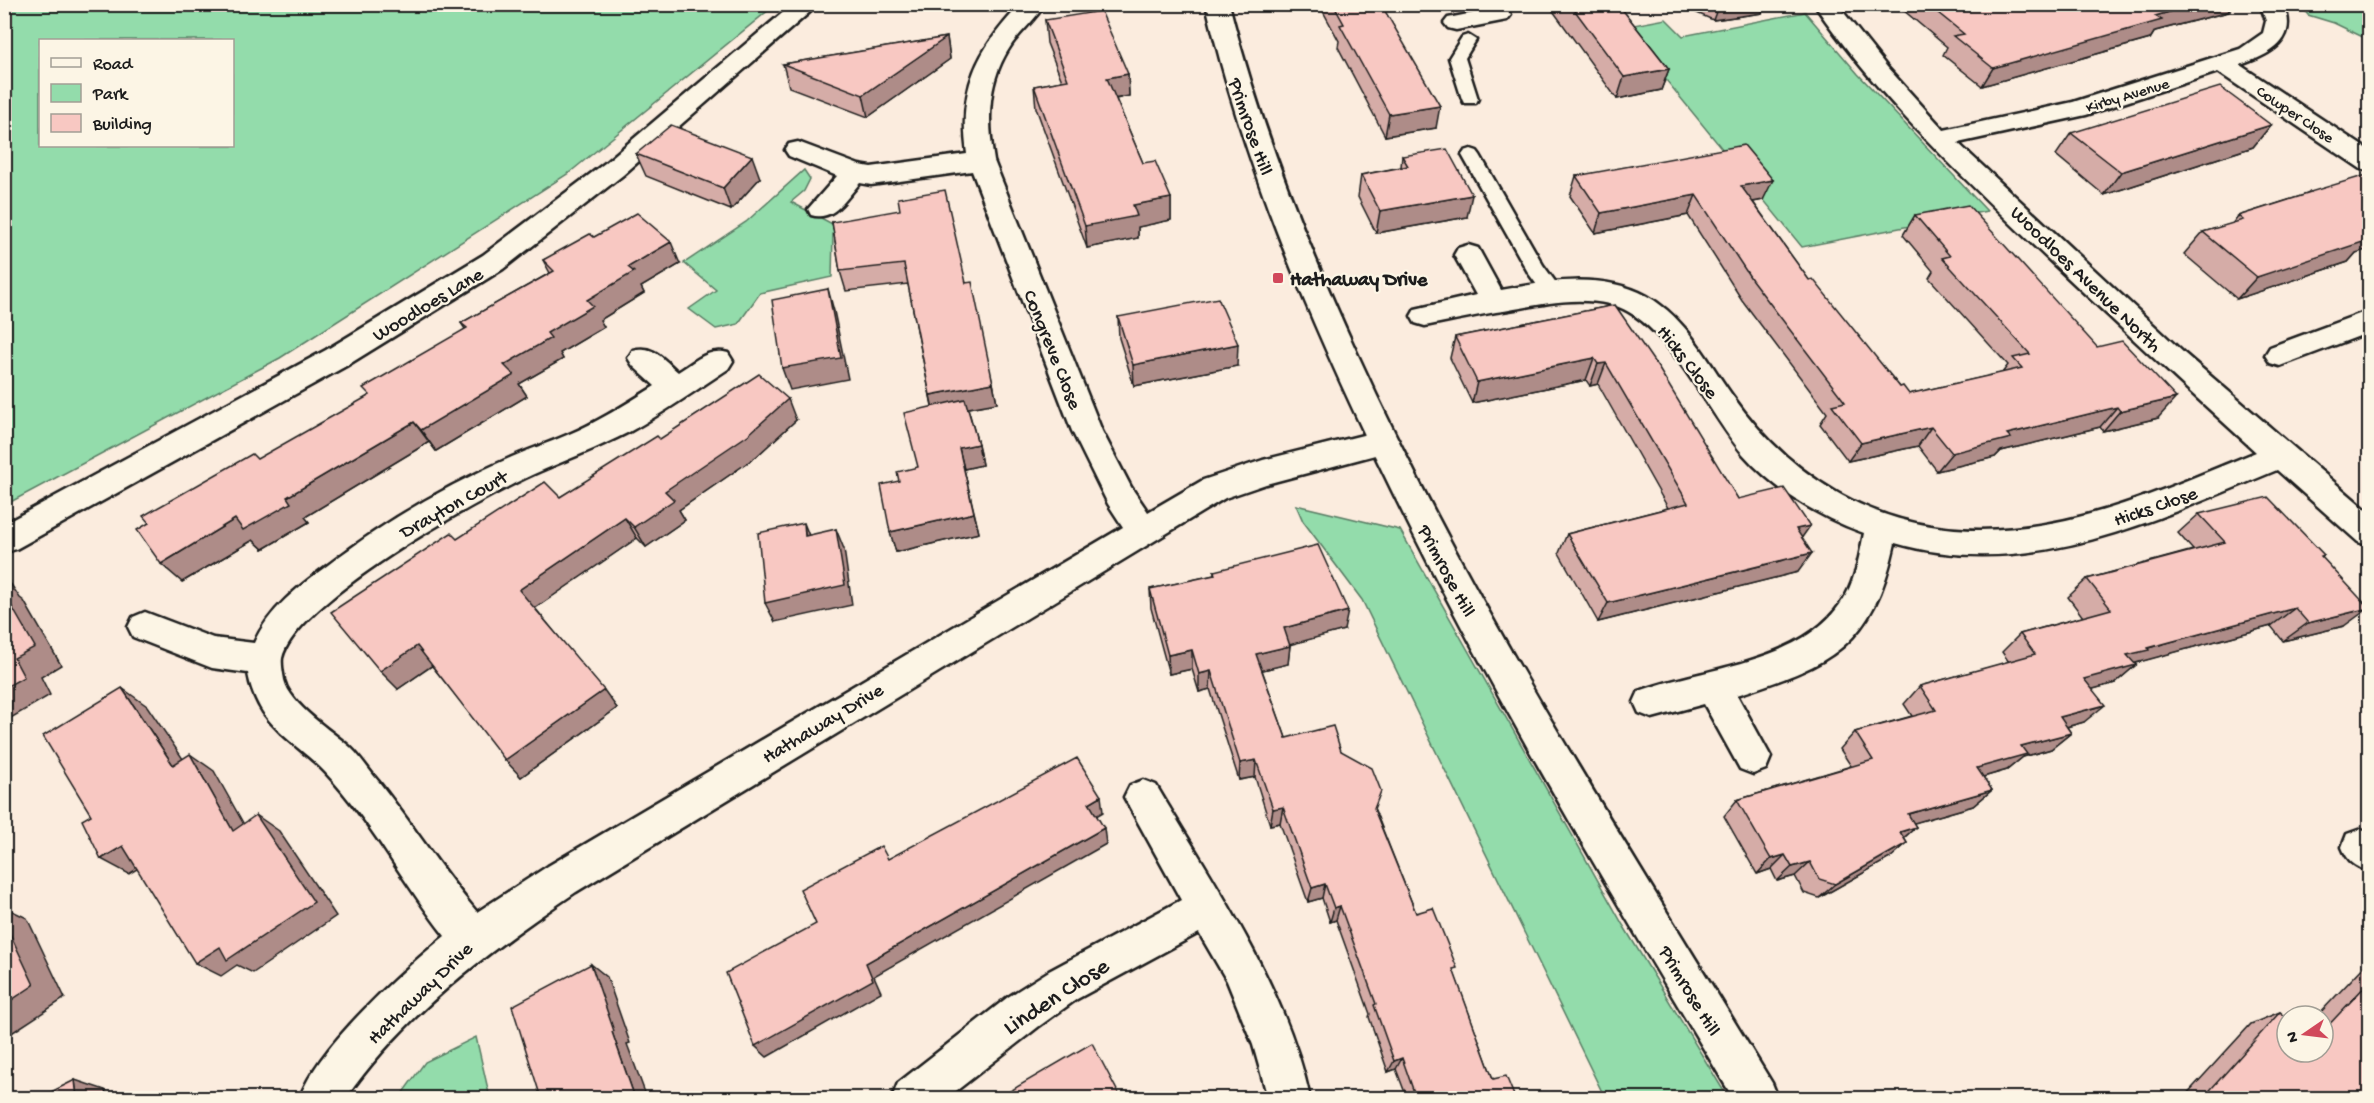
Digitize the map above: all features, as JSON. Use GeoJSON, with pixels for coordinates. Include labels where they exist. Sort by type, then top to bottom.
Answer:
{"type":"FeatureCollection","features":[{"type":"Feature","properties":{"kind":"street","name":"Woodloes Lane"},"geometry":{"type":"LineString","coordinates":[[4,540],[336,358],[493,262],[614,169],[808,4]]}},
{"type":"Feature","properties":{"kind":"street","name":"Congreve Close"},"geometry":{"type":"LineString","coordinates":[[1034,4],[1001,40],[981,81],[976,102],[975,132],[981,161],[1087,430],[1119,495],[1143,530]]}},
{"type":"Feature","properties":{"kind":"street","name":"Primrose Hill"},"geometry":{"type":"LineString","coordinates":[[1217,4],[1230,60],[1279,207],[1339,348],[1383,442],[1437,551],[1489,645],[1606,849],[1757,1098]]}},
{"type":"Feature","properties":{"kind":"street","name":"Woodloes Avenue North"},"geometry":{"type":"LineString","coordinates":[[1825,4],[1878,72],[1940,140],[2142,331],[2370,533]]}},
{"type":"Feature","properties":{"kind":"street","name":"Kirby Avenue"},"geometry":{"type":"LineString","coordinates":[[1940,140],[1973,129],[2077,109],[2249,54],[2267,44],[2277,33],[2278,18],[2271,4]]}},
{"type":"Feature","properties":{"kind":"street"},"geometry":{"type":"LineString","coordinates":[[1456,22],[1499,15]]}},
{"type":"Feature","properties":{"kind":"street","name":"Cowper Close"},"geometry":{"type":"LineString","coordinates":[[2223,64],[2370,163]]}},
{"type":"Feature","properties":{"kind":"street"},"geometry":{"type":"LineString","coordinates":[[798,150],[854,173],[871,176],[981,161]]}},
{"type":"Feature","properties":{"kind":"street"},"geometry":{"type":"LineString","coordinates":[[821,209],[854,173]]}},
{"type":"Feature","properties":{"kind":"street"},"geometry":{"type":"LineString","coordinates":[[1468,255],[1494,303]]}},
{"type":"Feature","properties":{"kind":"street","name":"Hicks Close"},"geometry":{"type":"LineString","coordinates":[[1425,316],[1552,291],[1586,290],[1618,295],[1650,313],[1675,336],[1761,454],[1799,486],[1840,509],[1882,526],[1919,536],[1977,543],[2057,535],[2132,516],[2189,495],[2280,455]]}},
{"type":"Feature","properties":{"kind":"street"},"geometry":{"type":"LineString","coordinates":[[2280,355],[2358,324],[2370,348]]}},
{"type":"Feature","properties":{"kind":"street"},"geometry":{"type":"LineString","coordinates":[[644,358],[676,388]]}},
{"type":"Feature","properties":{"kind":"street","name":"Drayton Court"},"geometry":{"type":"LineString","coordinates":[[264,660],[284,623],[305,601],[376,546],[479,487],[524,465],[580,443],[621,422],[718,361]]}},
{"type":"Feature","properties":{"kind":"street","name":"Hathaway Drive"},"geometry":{"type":"LineString","coordinates":[[321,1098],[383,1022],[431,975],[473,939],[562,879],[1214,489],[1263,472],[1383,442]]}},
{"type":"Feature","properties":{"kind":"street"},"geometry":{"type":"LineString","coordinates":[[1652,702],[1770,669],[1800,657],[1832,639],[1858,607],[1872,571],[1882,526]]}},
{"type":"Feature","properties":{"kind":"street"},"geometry":{"type":"LineString","coordinates":[[144,627],[212,653],[264,660],[267,682],[275,700],[301,730],[338,760],[402,841],[438,897],[473,939]]}},
{"type":"Feature","properties":{"kind":"street"},"geometry":{"type":"LineString","coordinates":[[1712,685],[1753,757]]}},
{"type":"Feature","properties":{"kind":"street"},"geometry":{"type":"LineString","coordinates":[[1143,797],[1241,967],[1274,1045],[1288,1098]]}},
{"type":"Feature","properties":{"kind":"street","name":"Linden Close"},"geometry":{"type":"LineString","coordinates":[[913,1098],[996,1032],[1055,990],[1207,907]]}},
{"type":"Feature","properties":{"kind":"lane"},"geometry":{"type":"LineString","coordinates":[[1456,22],[1458,58],[1470,99]]}},
{"type":"Feature","properties":{"kind":"lane"},"geometry":{"type":"LineString","coordinates":[[1471,155],[1552,291]]}},
{"type":"Feature","properties":{"kind":"green space"},"geometry":{"type":"Polygon","coordinates":[[[5,4],[775,4],[569,173],[280,358],[5,505],[5,4]]]}},
{"type":"Feature","properties":{"kind":"green space"},"geometry":{"type":"Polygon","coordinates":[[[2300,5],[2369,5],[2369,40],[2334,23],[2308,15],[2300,5]]]}},
{"type":"Feature","properties":{"kind":"green space"},"geometry":{"type":"Polygon","coordinates":[[[1805,12],[1858,74],[1987,211],[1802,247],[1623,27],[1666,19],[1683,36],[1805,12]]]}},
{"type":"Feature","properties":{"kind":"green space"},"geometry":{"type":"Polygon","coordinates":[[[804,170],[810,179],[804,191],[791,202],[838,227],[833,234],[832,277],[760,293],[738,324],[716,329],[689,309],[716,290],[684,263],[746,222],[804,170]]]}},
{"type":"Feature","properties":{"kind":"green space"},"geometry":{"type":"Polygon","coordinates":[[[1296,505],[1400,530],[1623,925],[1728,1098],[1605,1098],[1362,600],[1303,521],[1296,505]]]}},
{"type":"Feature","properties":{"kind":"green space"},"geometry":{"type":"Polygon","coordinates":[[[476,1037],[490,1098],[399,1098],[425,1062],[476,1037]]]}},
{"type":"Feature","properties":{"kind":"building"},"geometry":{"type":"Polygon","coordinates":[[[1333,4],[1381,4],[1440,106],[1389,114],[1340,25],[1344,24],[1333,4]]]}},
{"type":"Feature","properties":{"kind":"building"},"geometry":{"type":"Polygon","coordinates":[[[1570,4],[1618,4],[1669,69],[1624,77],[1570,4]]]}},
{"type":"Feature","properties":{"kind":"building"},"geometry":{"type":"Polygon","coordinates":[[[1927,4],[2197,4],[2155,16],[2162,20],[1993,68],[1953,36],[1964,34],[1927,4]]]}},
{"type":"Feature","properties":{"kind":"building"},"geometry":{"type":"Polygon","coordinates":[[[1101,11],[1128,74],[1107,78],[1143,163],[1155,161],[1171,198],[1133,205],[1137,216],[1085,226],[1034,86],[1068,80],[1045,20],[1101,11]]]}},
{"type":"Feature","properties":{"kind":"building"},"geometry":{"type":"Polygon","coordinates":[[[947,37],[863,95],[783,64],[947,37]]]}},
{"type":"Feature","properties":{"kind":"building"},"geometry":{"type":"Polygon","coordinates":[[[2220,87],[2271,125],[2121,172],[2071,133],[2220,87]]]}},
{"type":"Feature","properties":{"kind":"building"},"geometry":{"type":"Polygon","coordinates":[[[671,125],[752,156],[723,188],[636,154],[671,125]]]}},
{"type":"Feature","properties":{"kind":"building"},"geometry":{"type":"Polygon","coordinates":[[[1744,145],[1773,180],[1741,186],[1809,280],[1813,279],[1900,387],[1903,386],[1909,394],[2022,368],[2013,358],[2030,354],[1942,258],[1950,256],[1915,215],[1968,205],[2097,347],[2122,341],[2176,398],[2120,411],[2117,407],[2007,434],[2011,438],[1952,453],[1931,427],[1861,443],[1832,405],[1845,402],[1752,280],[1696,195],[1601,213],[1576,176],[1744,145]]]}},
{"type":"Feature","properties":{"kind":"building"},"geometry":{"type":"Polygon","coordinates":[[[1447,149],[1472,195],[1380,211],[1361,175],[1408,166],[1402,156],[1447,149]]]}},
{"type":"Feature","properties":{"kind":"building"},"geometry":{"type":"Polygon","coordinates":[[[2370,174],[2370,233],[2363,235],[2369,240],[2257,277],[2203,232],[2243,220],[2238,216],[2370,174]]]}},
{"type":"Feature","properties":{"kind":"building"},"geometry":{"type":"Polygon","coordinates":[[[945,190],[966,283],[972,282],[993,383],[930,395],[904,264],[840,271],[832,222],[900,210],[898,198],[945,190]]]}},
{"type":"Feature","properties":{"kind":"building"},"geometry":{"type":"Polygon","coordinates":[[[637,213],[671,242],[628,267],[634,272],[587,300],[593,306],[547,333],[551,338],[504,365],[514,375],[421,430],[414,422],[287,497],[291,503],[243,530],[235,519],[161,564],[137,530],[149,523],[143,516],[252,454],[257,459],[370,395],[363,388],[467,328],[461,323],[554,271],[543,260],[590,234],[594,237],[637,213]]]}},
{"type":"Feature","properties":{"kind":"building"},"geometry":{"type":"Polygon","coordinates":[[[828,289],[841,358],[782,368],[772,300],[828,289]]]}},
{"type":"Feature","properties":{"kind":"building"},"geometry":{"type":"Polygon","coordinates":[[[1218,298],[1238,344],[1133,365],[1118,317],[1218,298]]]}},
{"type":"Feature","properties":{"kind":"building"},"geometry":{"type":"Polygon","coordinates":[[[1615,305],[1659,369],[1738,499],[1784,488],[1810,526],[1796,529],[1812,553],[1608,603],[1567,534],[1688,503],[1606,363],[1598,364],[1594,358],[1477,382],[1455,337],[1615,305]]]}},
{"type":"Feature","properties":{"kind":"building"},"geometry":{"type":"Polygon","coordinates":[[[759,374],[788,399],[748,435],[665,491],[674,500],[634,527],[625,518],[519,590],[604,690],[505,760],[417,646],[380,671],[331,612],[451,533],[457,539],[545,482],[560,497],[657,436],[660,439],[759,374]]]}},
{"type":"Feature","properties":{"kind":"building"},"geometry":{"type":"Polygon","coordinates":[[[965,399],[978,444],[959,448],[974,513],[890,532],[881,485],[899,481],[897,472],[918,467],[904,413],[965,399]]]}},
{"type":"Feature","properties":{"kind":"building"},"geometry":{"type":"Polygon","coordinates":[[[2268,497],[2324,555],[2321,556],[2369,608],[2308,623],[2295,608],[2127,655],[2136,665],[2084,679],[2105,705],[2060,717],[2071,733],[2021,746],[2027,754],[1977,768],[1992,790],[1908,814],[1916,827],[1900,832],[1907,843],[1835,884],[1819,879],[1810,862],[1792,867],[1785,855],[1771,859],[1737,800],[1873,760],[1855,732],[1936,710],[1920,686],[2035,654],[2020,634],[2111,609],[2087,579],[2225,542],[2199,514],[2268,497]]]}},
{"type":"Feature","properties":{"kind":"building"},"geometry":{"type":"Polygon","coordinates":[[[804,523],[805,536],[836,529],[845,585],[765,603],[758,533],[804,523]]]}},
{"type":"Feature","properties":{"kind":"building"},"geometry":{"type":"Polygon","coordinates":[[[1318,545],[1348,611],[1284,628],[1290,646],[1256,654],[1286,738],[1333,726],[1341,751],[1372,768],[1381,791],[1374,809],[1416,913],[1433,908],[1457,968],[1453,969],[1493,1079],[1506,1076],[1515,1098],[1416,1098],[1402,1058],[1394,1061],[1340,906],[1334,908],[1325,884],[1312,888],[1283,807],[1273,809],[1256,760],[1240,763],[1211,671],[1199,674],[1192,650],[1168,655],[1150,589],[1215,575],[1214,571],[1318,545]]]}},
{"type":"Feature","properties":{"kind":"building"},"geometry":{"type":"Polygon","coordinates":[[[4,593],[35,647],[14,658],[24,677],[4,688],[4,593]]]}},
{"type":"Feature","properties":{"kind":"building"},"geometry":{"type":"Polygon","coordinates":[[[122,688],[173,765],[190,754],[233,831],[256,815],[314,902],[227,960],[220,947],[195,963],[123,846],[101,859],[82,820],[91,815],[43,736],[122,688]]]}},
{"type":"Feature","properties":{"kind":"building"},"geometry":{"type":"Polygon","coordinates":[[[1077,758],[1101,796],[1089,803],[1104,828],[866,963],[873,980],[755,1046],[726,973],[816,924],[800,889],[881,846],[888,859],[1077,758]]]}},
{"type":"Feature","properties":{"kind":"building"},"geometry":{"type":"Polygon","coordinates":[[[4,921],[34,985],[4,1005],[4,921]]]}},
{"type":"Feature","properties":{"kind":"building"},"geometry":{"type":"Polygon","coordinates":[[[591,964],[635,1098],[541,1098],[512,1006],[591,964]]]}},
{"type":"Feature","properties":{"kind":"building"},"geometry":{"type":"Polygon","coordinates":[[[2370,981],[2370,1098],[2203,1098],[2275,1018],[2275,1064],[2335,1064],[2335,1018],[2370,981]]]}},
{"type":"Feature","properties":{"kind":"building"},"geometry":{"type":"Polygon","coordinates":[[[1092,1043],[1121,1098],[1007,1098],[1005,1094],[1092,1043]]]}},
{"type":"Feature","properties":{"kind":"building"},"geometry":{"type":"Polygon","coordinates":[[[75,1080],[77,1098],[39,1098],[75,1080]]]}},
{"type":"Feature","properties":{"kind":"place","name":"Hathaway Drive"},"geometry":{"type":"Point","coordinates":[1278,278]}}]}
